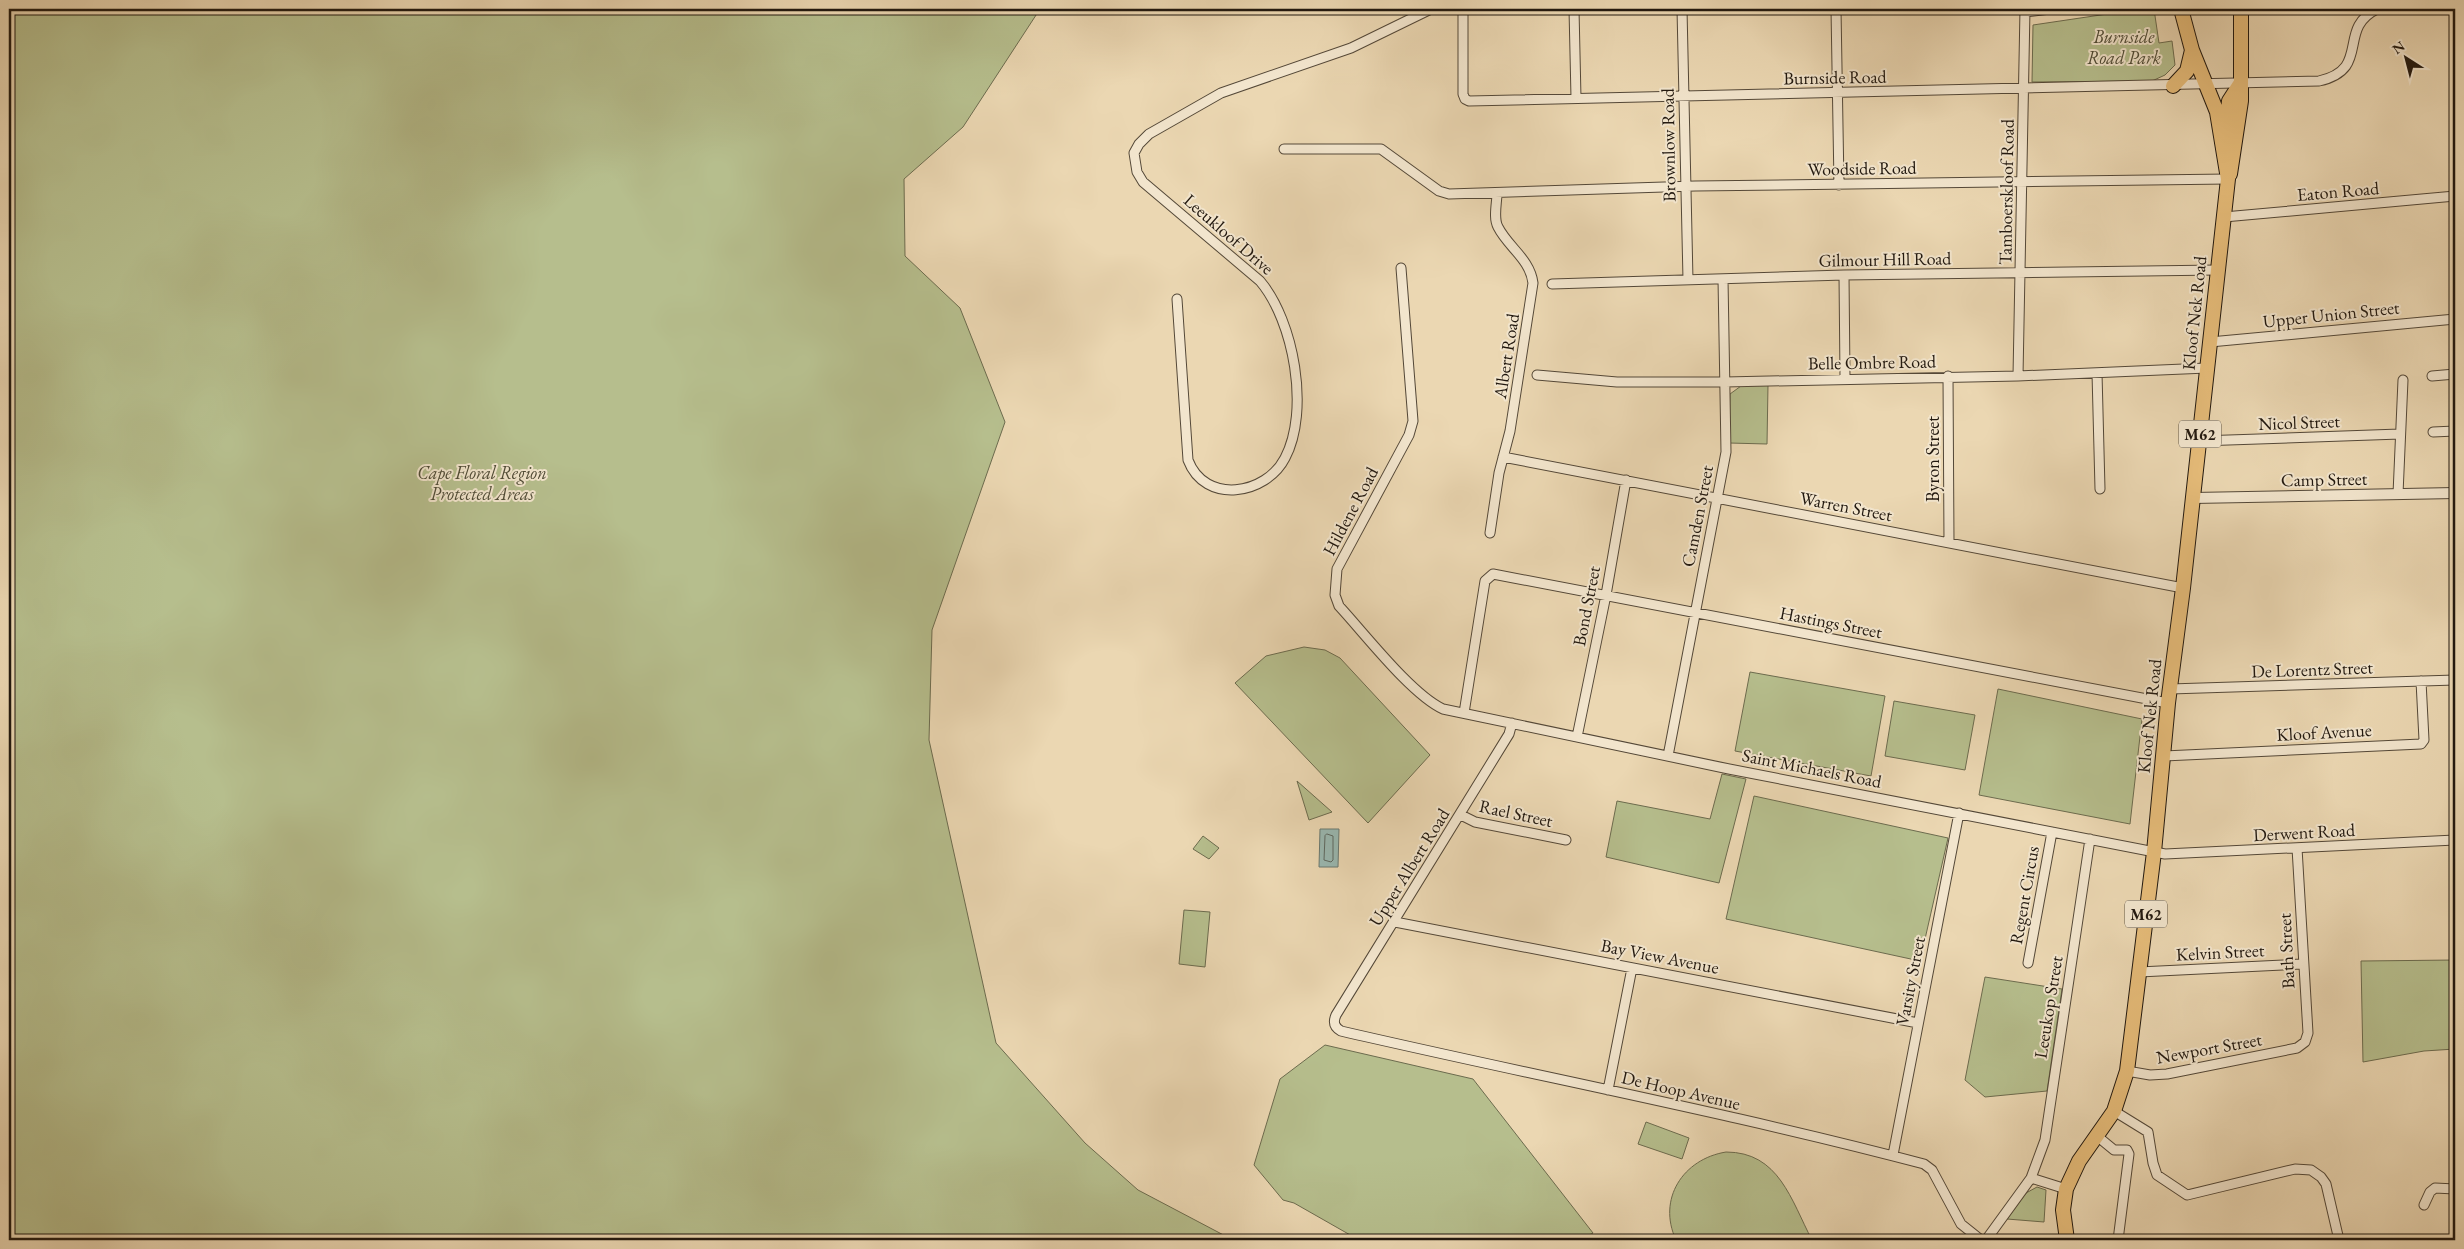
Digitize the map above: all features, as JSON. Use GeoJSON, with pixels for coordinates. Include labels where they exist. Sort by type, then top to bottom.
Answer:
{"type":"FeatureCollection","features":[{"type":"Feature","properties":{"kind":"main road","name":"M62"},"geometry":{"type":"LineString","coordinates":[[2181,9],[2192,50],[2217,112],[2228,179]]}},
{"type":"Feature","properties":{"kind":"main road","name":"M62"},"geometry":{"type":"LineString","coordinates":[[2228,179],[2234,163],[2241,101],[2241,9]]}},
{"type":"Feature","properties":{"kind":"main road"},"geometry":{"type":"LineString","coordinates":[[2173,86],[2187,71],[2192,50]]}},
{"type":"Feature","properties":{"kind":"main road"},"geometry":{"type":"LineString","coordinates":[[2222,142],[2228,123],[2230,100],[2240,84]]}},
{"type":"Feature","properties":{"kind":"main road","name":"Kloof Nek Road"},"geometry":{"type":"LineString","coordinates":[[2067,1240],[2063,1210],[2066,1189],[2079,1161],[2114,1111],[2127,1072],[2154,852],[2169,696],[2183,588],[2228,179]]}},
{"type":"Feature","properties":{"kind":"street","name":"Leeukloof Drive"},"geometry":{"type":"LineString","coordinates":[[1177,299],[1190,467],[1199,479],[1215,489],[1232,490],[1260,482],[1273,474],[1285,458],[1290,445],[1297,408],[1294,364],[1286,329],[1270,293],[1260,281],[1143,182],[1137,172],[1134,153],[1139,144],[1149,134],[1209,98],[1352,48],[1431,9]]}},
{"type":"Feature","properties":{"kind":"street","name":"Burnside Road"},"geometry":{"type":"LineString","coordinates":[[1464,9],[1465,99],[1469,101],[2206,85]]}},
{"type":"Feature","properties":{"kind":"street"},"geometry":{"type":"LineString","coordinates":[[1574,9],[1576,98]]}},
{"type":"Feature","properties":{"kind":"street","name":"Brownlow Road"},"geometry":{"type":"LineString","coordinates":[[1682,9],[1688,280]]}},
{"type":"Feature","properties":{"kind":"street"},"geometry":{"type":"LineString","coordinates":[[1836,9],[1839,185]]}},
{"type":"Feature","properties":{"kind":"street"},"geometry":{"type":"LineString","coordinates":[[2025,10],[2050,9]]}},
{"type":"Feature","properties":{"kind":"street"},"geometry":{"type":"LineString","coordinates":[[2206,85],[2314,81],[2337,75],[2345,69],[2350,61],[2357,26],[2364,17],[2377,9]]}},
{"type":"Feature","properties":{"kind":"street","name":"Tamboerskloof Road"},"geometry":{"type":"LineString","coordinates":[[2018,376],[2025,10]]}},
{"type":"Feature","properties":{"kind":"street","name":"Woodside Road"},"geometry":{"type":"LineString","coordinates":[[1284,149],[1382,149],[1442,193],[2023,181],[2228,179]]}},
{"type":"Feature","properties":{"kind":"street","name":"Albert Road"},"geometry":{"type":"LineString","coordinates":[[1490,533],[1499,473],[1510,432],[1533,283],[1527,265],[1498,228],[1496,218],[1497,192]]}},
{"type":"Feature","properties":{"kind":"street","name":"Eaton Road"},"geometry":{"type":"LineString","coordinates":[[2224,217],[2455,196]]}},
{"type":"Feature","properties":{"kind":"street","name":"Hildene Road"},"geometry":{"type":"LineString","coordinates":[[1401,268],[1413,420],[1409,435],[1337,569],[1335,595],[1339,606],[1428,701],[1443,709],[1464,713]]}},
{"type":"Feature","properties":{"kind":"street","name":"Gilmour Hill Road"},"geometry":{"type":"LineString","coordinates":[[1552,284],[1844,275],[2218,270]]}},
{"type":"Feature","properties":{"kind":"street"},"geometry":{"type":"LineString","coordinates":[[1844,275],[1845,378]]}},
{"type":"Feature","properties":{"kind":"street","name":"Camden Street"},"geometry":{"type":"LineString","coordinates":[[1668,756],[1726,452],[1722,279]]}},
{"type":"Feature","properties":{"kind":"street","name":"Upper Union Street"},"geometry":{"type":"LineString","coordinates":[[2210,342],[2455,319]]}},
{"type":"Feature","properties":{"kind":"street","name":"Belle Ombre Road"},"geometry":{"type":"LineString","coordinates":[[1537,376],[1617,382],[1725,382],[1845,378],[2018,376],[2207,368]]}},
{"type":"Feature","properties":{"kind":"street"},"geometry":{"type":"LineString","coordinates":[[2097,373],[2100,489]]}},
{"type":"Feature","properties":{"kind":"street"},"geometry":{"type":"LineString","coordinates":[[2432,376],[2455,374]]}},
{"type":"Feature","properties":{"kind":"street","name":"Byron Street"},"geometry":{"type":"LineString","coordinates":[[1948,376],[1949,542]]}},
{"type":"Feature","properties":{"kind":"street"},"geometry":{"type":"LineString","coordinates":[[2398,494],[2403,380]]}},
{"type":"Feature","properties":{"kind":"street"},"geometry":{"type":"LineString","coordinates":[[2433,432],[2455,431]]}},
{"type":"Feature","properties":{"kind":"street","name":"Nicol Street"},"geometry":{"type":"LineString","coordinates":[[2199,442],[2400,434]]}},
{"type":"Feature","properties":{"kind":"street","name":"Warren Street"},"geometry":{"type":"LineString","coordinates":[[1503,457],[2183,588]]}},
{"type":"Feature","properties":{"kind":"street","name":"Bond Street"},"geometry":{"type":"LineString","coordinates":[[1577,737],[1606,595],[1626,480]]}},
{"type":"Feature","properties":{"kind":"street","name":"Camp Street"},"geometry":{"type":"LineString","coordinates":[[2193,498],[2455,493]]}},
{"type":"Feature","properties":{"kind":"street","name":"Hastings Street"},"geometry":{"type":"LineString","coordinates":[[1464,713],[1484,581],[1488,576],[1496,574],[1695,612],[2169,696]]}},
{"type":"Feature","properties":{"kind":"street","name":"De Lorentz Street"},"geometry":{"type":"LineString","coordinates":[[2169,696],[2455,680]]}},
{"type":"Feature","properties":{"kind":"street","name":"Kloof Avenue"},"geometry":{"type":"LineString","coordinates":[[2164,756],[2421,744],[2424,740],[2421,681]]}},
{"type":"Feature","properties":{"kind":"street","name":"Saint Michaels Road"},"geometry":{"type":"LineString","coordinates":[[1464,713],[1668,756],[2154,852]]}},
{"type":"Feature","properties":{"kind":"street","name":"Upper Albert Road"},"geometry":{"type":"LineString","coordinates":[[1336,1027],[1334,1022],[1336,1015],[1461,815],[1509,734],[1512,723]]}},
{"type":"Feature","properties":{"kind":"street","name":"Varsity Street"},"geometry":{"type":"LineString","coordinates":[[1893,1155],[1959,813]]}},
{"type":"Feature","properties":{"kind":"street","name":"Rael Street"},"geometry":{"type":"LineString","coordinates":[[1461,815],[1475,822],[1566,840]]}},
{"type":"Feature","properties":{"kind":"street","name":"Regent Circus"},"geometry":{"type":"LineString","coordinates":[[2028,963],[2052,832]]}},
{"type":"Feature","properties":{"kind":"street","name":"Leeukop Street"},"geometry":{"type":"LineString","coordinates":[[1986,1240],[2031,1178],[2045,1140],[2090,839]]}},
{"type":"Feature","properties":{"kind":"street","name":"Derwent Road"},"geometry":{"type":"LineString","coordinates":[[2154,852],[2206,853],[2455,840]]}},
{"type":"Feature","properties":{"kind":"street","name":"Bath Street"},"geometry":{"type":"LineString","coordinates":[[2297,848],[2302,964],[2308,1033],[2305,1042],[2297,1048]]}},
{"type":"Feature","properties":{"kind":"street","name":"Bay View Avenue"},"geometry":{"type":"LineString","coordinates":[[1395,922],[1918,1023]]}},
{"type":"Feature","properties":{"kind":"street","name":"Kelvin Street"},"geometry":{"type":"LineString","coordinates":[[2140,972],[2302,964]]}},
{"type":"Feature","properties":{"kind":"street"},"geometry":{"type":"LineString","coordinates":[[1608,1090],[1632,968]]}},
{"type":"Feature","properties":{"kind":"street","name":"De Hoop Avenue"},"geometry":{"type":"LineString","coordinates":[[1336,1027],[1341,1031],[1893,1155],[1930,1167],[1961,1224],[1981,1240]]}},
{"type":"Feature","properties":{"kind":"street","name":"Newport Street"},"geometry":{"type":"LineString","coordinates":[[2127,1072],[2150,1075],[2167,1074],[2297,1048]]}},
{"type":"Feature","properties":{"kind":"street"},"geometry":{"type":"LineString","coordinates":[[2114,1111],[2148,1132],[2152,1163],[2157,1175],[2187,1195],[2295,1169],[2308,1169],[2316,1173],[2326,1184],[2339,1240]]}},
{"type":"Feature","properties":{"kind":"street"},"geometry":{"type":"LineString","coordinates":[[2097,1136],[2114,1150],[2127,1150],[2129,1154],[2118,1240]]}},
{"type":"Feature","properties":{"kind":"street"},"geometry":{"type":"LineString","coordinates":[[2031,1178],[2066,1189]]}},
{"type":"Feature","properties":{"kind":"street"},"geometry":{"type":"LineString","coordinates":[[2424,1205],[2434,1188],[2455,1189]]}},
{"type":"Feature","properties":{"kind":"green space","name":"Cape Floral Region Protected Areas"},"geometry":{"type":"Polygon","coordinates":[[[9,9],[1040,9],[963,127],[904,179],[905,256],[960,308],[1005,422],[932,630],[929,740],[996,1043],[1085,1143],[1138,1190],[1233,1240],[9,1240],[9,9]]]}},
{"type":"Feature","properties":{"kind":"green space","name":"Burnside Road Park"},"geometry":{"type":"Polygon","coordinates":[[[2141,9],[2154,9],[2159,43],[2172,41],[2175,65],[2165,75],[2152,81],[2032,82],[2033,25],[2141,9]]]}},
{"type":"Feature","properties":{"kind":"green space"},"geometry":{"type":"Polygon","coordinates":[[[1768,385],[1767,444],[1729,443],[1730,394],[1741,386],[1768,385]]]}},
{"type":"Feature","properties":{"kind":"green space"},"geometry":{"type":"Polygon","coordinates":[[[1304,647],[1325,650],[1340,658],[1430,755],[1368,823],[1235,683],[1266,656],[1304,647]]]}},
{"type":"Feature","properties":{"kind":"green space"},"geometry":{"type":"Polygon","coordinates":[[[1750,672],[1885,696],[1871,776],[1735,751],[1750,672]]]}},
{"type":"Feature","properties":{"kind":"green space"},"geometry":{"type":"Polygon","coordinates":[[[1998,689],[2142,719],[2130,824],[1979,795],[1998,689]]]}},
{"type":"Feature","properties":{"kind":"green space"},"geometry":{"type":"Polygon","coordinates":[[[1894,701],[1975,715],[1965,770],[1885,756],[1894,701]]]}},
{"type":"Feature","properties":{"kind":"green space"},"geometry":{"type":"Polygon","coordinates":[[[1722,774],[1746,779],[1719,883],[1606,857],[1617,801],[1710,819],[1722,774]]]}},
{"type":"Feature","properties":{"kind":"green space"},"geometry":{"type":"Polygon","coordinates":[[[1297,781],[1332,812],[1309,820],[1297,781]]]}},
{"type":"Feature","properties":{"kind":"green space"},"geometry":{"type":"Polygon","coordinates":[[[1754,796],[1948,838],[1920,961],[1726,919],[1754,796]]]}},
{"type":"Feature","properties":{"kind":"green space"},"geometry":{"type":"Polygon","coordinates":[[[1203,836],[1219,848],[1209,859],[1193,849],[1203,836]]]}},
{"type":"Feature","properties":{"kind":"green space"},"geometry":{"type":"Polygon","coordinates":[[[1184,910],[1210,912],[1205,967],[1179,964],[1184,910]]]}},
{"type":"Feature","properties":{"kind":"green space"},"geometry":{"type":"Polygon","coordinates":[[[2455,960],[2455,1049],[2424,1051],[2363,1062],[2361,961],[2455,960]]]}},
{"type":"Feature","properties":{"kind":"green space"},"geometry":{"type":"Polygon","coordinates":[[[1985,977],[2062,989],[2047,1091],[1985,1097],[1965,1080],[1985,977]]]}},
{"type":"Feature","properties":{"kind":"green space"},"geometry":{"type":"Polygon","coordinates":[[[1325,1045],[1473,1079],[1593,1233],[1579,1240],[1359,1240],[1294,1203],[1283,1200],[1254,1165],[1280,1079],[1325,1045]]]}},
{"type":"Feature","properties":{"kind":"green space"},"geometry":{"type":"Polygon","coordinates":[[[1646,1122],[1689,1138],[1682,1159],[1638,1144],[1646,1122]]]}},
{"type":"Feature","properties":{"kind":"green space"},"geometry":{"type":"Polygon","coordinates":[[[1726,1152],[1744,1154],[1759,1160],[1771,1169],[1790,1195],[1812,1240],[1676,1240],[1671,1225],[1670,1210],[1672,1196],[1678,1183],[1686,1172],[1697,1163],[1711,1156],[1726,1152]]]}},
{"type":"Feature","properties":{"kind":"green space"},"geometry":{"type":"Polygon","coordinates":[[[2037,1187],[2046,1190],[2044,1222],[2007,1219],[2026,1193],[2037,1187]]]}},
{"type":"Feature","properties":{"kind":"water"},"geometry":{"type":"Polygon","coordinates":[[[1320,829],[1339,829],[1338,867],[1319,867],[1320,829]]]}}]}
